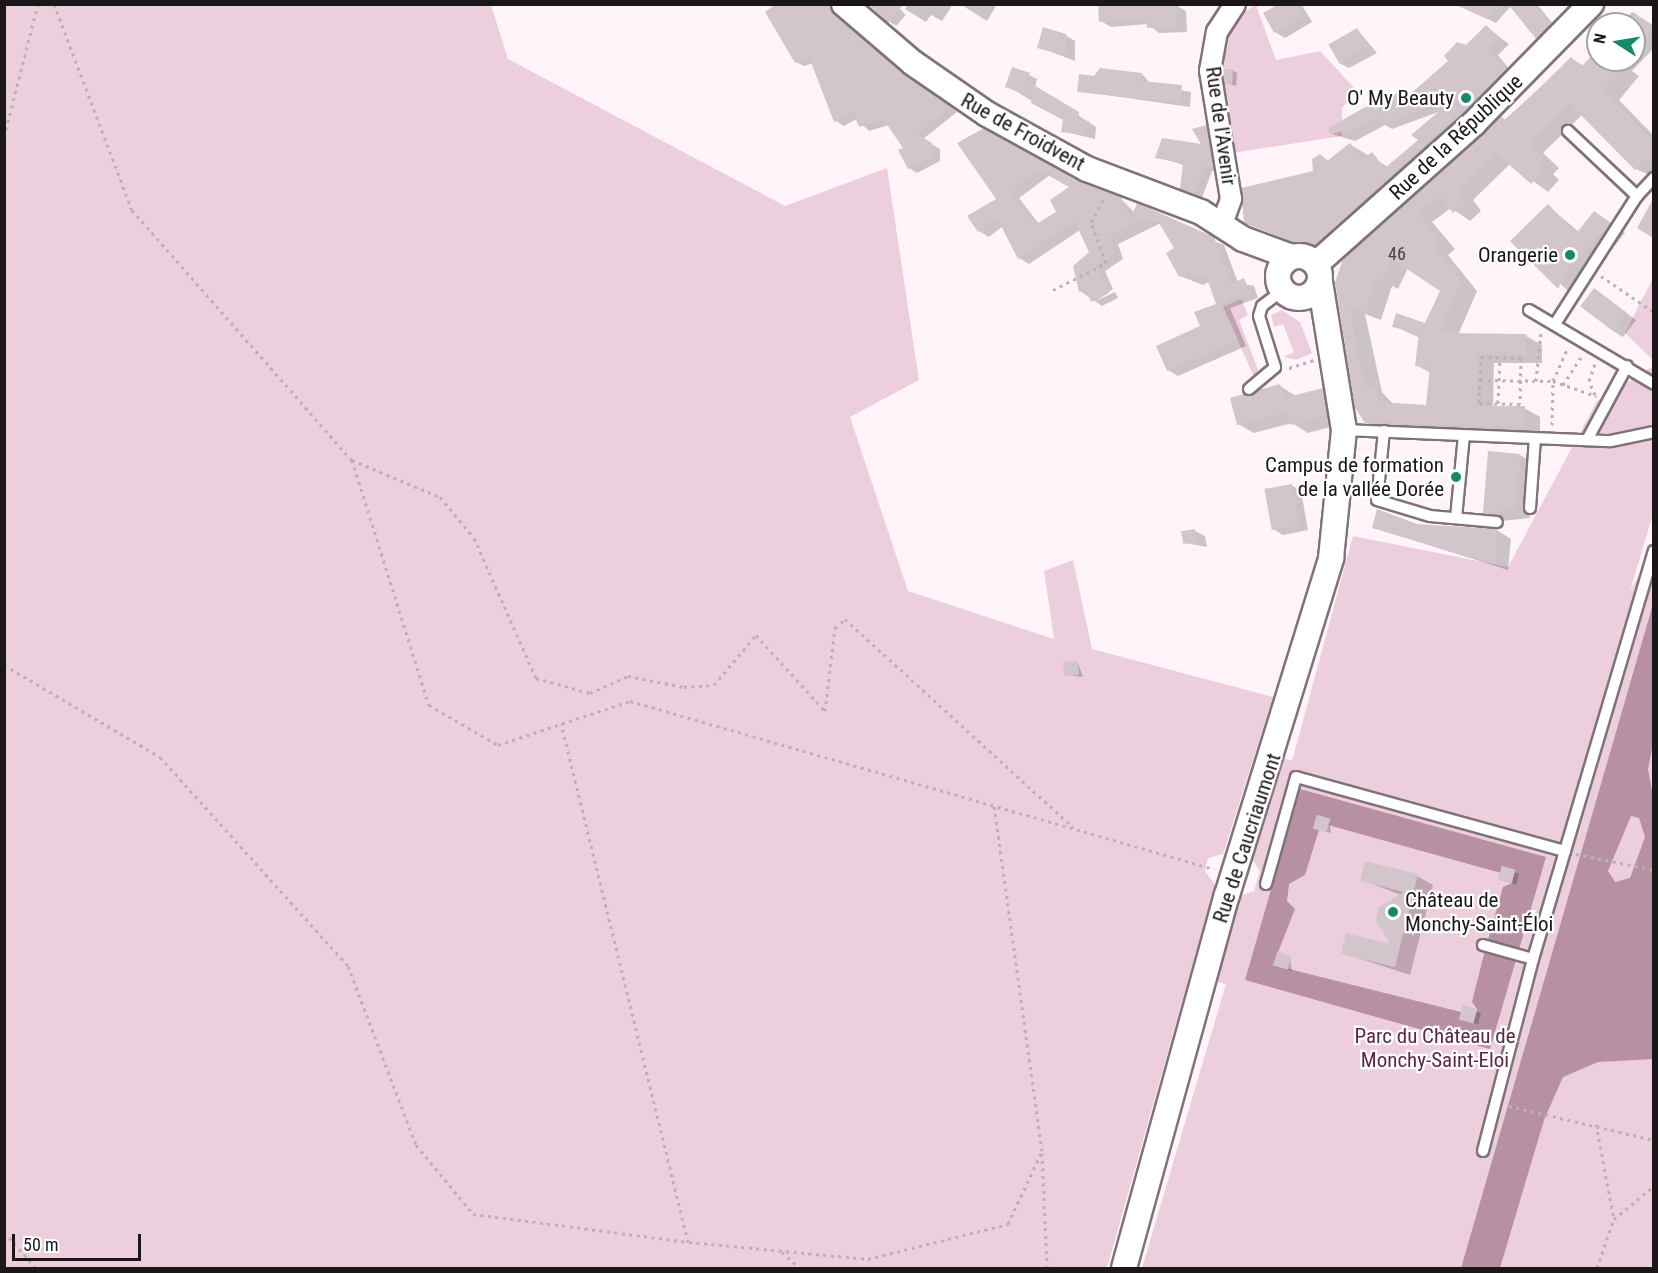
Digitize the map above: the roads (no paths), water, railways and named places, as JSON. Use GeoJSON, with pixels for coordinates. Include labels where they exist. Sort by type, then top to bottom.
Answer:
{"type":"FeatureCollection","features":[{"type":"Feature","properties":{"kind":"street","name":"Rue de Froidvent"},"geometry":{"type":"LineString","coordinates":[[844,4],[964,100],[1078,165],[1222,224]]}},
{"type":"Feature","properties":{"kind":"street","name":"Rue de l'Avenir"},"geometry":{"type":"LineString","coordinates":[[1222,224],[1231,199],[1210,71],[1217,32],[1234,4]]}},
{"type":"Feature","properties":{"kind":"street","name":"Rue de la République"},"geometry":{"type":"LineString","coordinates":[[1285,291],[1312,294],[1318,272],[1474,123],[1591,4]]}},
{"type":"Feature","properties":{"kind":"street"},"geometry":{"type":"LineString","coordinates":[[1222,224],[1243,239],[1292,257],[1318,272],[1341,403]]}},
{"type":"Feature","properties":{"kind":"street"},"geometry":{"type":"LineString","coordinates":[[1243,239],[1285,291],[1323,357],[1341,403]]}},
{"type":"Feature","properties":{"kind":"street"},"geometry":{"type":"LineString","coordinates":[[1285,291],[1279,269],[1292,257]]}},
{"type":"Feature","properties":{"kind":"street","name":"Rue de Caucriaumont"},"geometry":{"type":"LineString","coordinates":[[1124,1269],[1234,874],[1322,596],[1338,520],[1344,430],[1341,403]]}},
{"type":"Feature","properties":{"kind":"lane"},"geometry":{"type":"LineString","coordinates":[[1568,131],[1637,196]]}},
{"type":"Feature","properties":{"kind":"lane"},"geometry":{"type":"LineString","coordinates":[[1555,324],[1637,196],[1653,178]]}},
{"type":"Feature","properties":{"kind":"lane"},"geometry":{"type":"LineString","coordinates":[[1249,389],[1275,367],[1259,316],[1262,306],[1285,291]]}},
{"type":"Feature","properties":{"kind":"lane"},"geometry":{"type":"LineString","coordinates":[[1529,310],[1627,366],[1653,384]]}},
{"type":"Feature","properties":{"kind":"lane"},"geometry":{"type":"LineString","coordinates":[[1587,440],[1627,366]]}},
{"type":"Feature","properties":{"kind":"lane"},"geometry":{"type":"LineString","coordinates":[[1344,430],[1587,440],[1653,432]]}},
{"type":"Feature","properties":{"kind":"lane"},"geometry":{"type":"LineString","coordinates":[[1384,431],[1377,500],[1456,518],[1497,522]]}},
{"type":"Feature","properties":{"kind":"lane"},"geometry":{"type":"LineString","coordinates":[[1456,518],[1464,435]]}},
{"type":"Feature","properties":{"kind":"lane"},"geometry":{"type":"LineString","coordinates":[[1530,508],[1535,438]]}},
{"type":"Feature","properties":{"kind":"lane"},"geometry":{"type":"LineString","coordinates":[[1483,1151],[1528,957],[1565,851],[1653,551]]}},
{"type":"Feature","properties":{"kind":"lane"},"geometry":{"type":"LineString","coordinates":[[1266,884],[1296,777],[1565,851]]}},
{"type":"Feature","properties":{"kind":"lane"},"geometry":{"type":"LineString","coordinates":[[1483,945],[1528,957]]}},
{"type":"Feature","properties":{"kind":"place","name":"O' My Beauty"},"geometry":{"type":"Point","coordinates":[1466,98]}},
{"type":"Feature","properties":{"kind":"place","name":"Orangerie"},"geometry":{"type":"Point","coordinates":[1570,255]}},
{"type":"Feature","properties":{"kind":"place","name":"Campus de formation de la vallée Dorée"},"geometry":{"type":"Point","coordinates":[1456,477]}},
{"type":"Feature","properties":{"kind":"place","name":"Château de Monchy-Saint-Éloi"},"geometry":{"type":"Point","coordinates":[1393,912]}},
{"type":"Feature","properties":{"kind":"park label","name":"Parc du Château de Monchy-Saint-Eloi"},"geometry":{"type":"Point","coordinates":[1435,1048]}}]}
